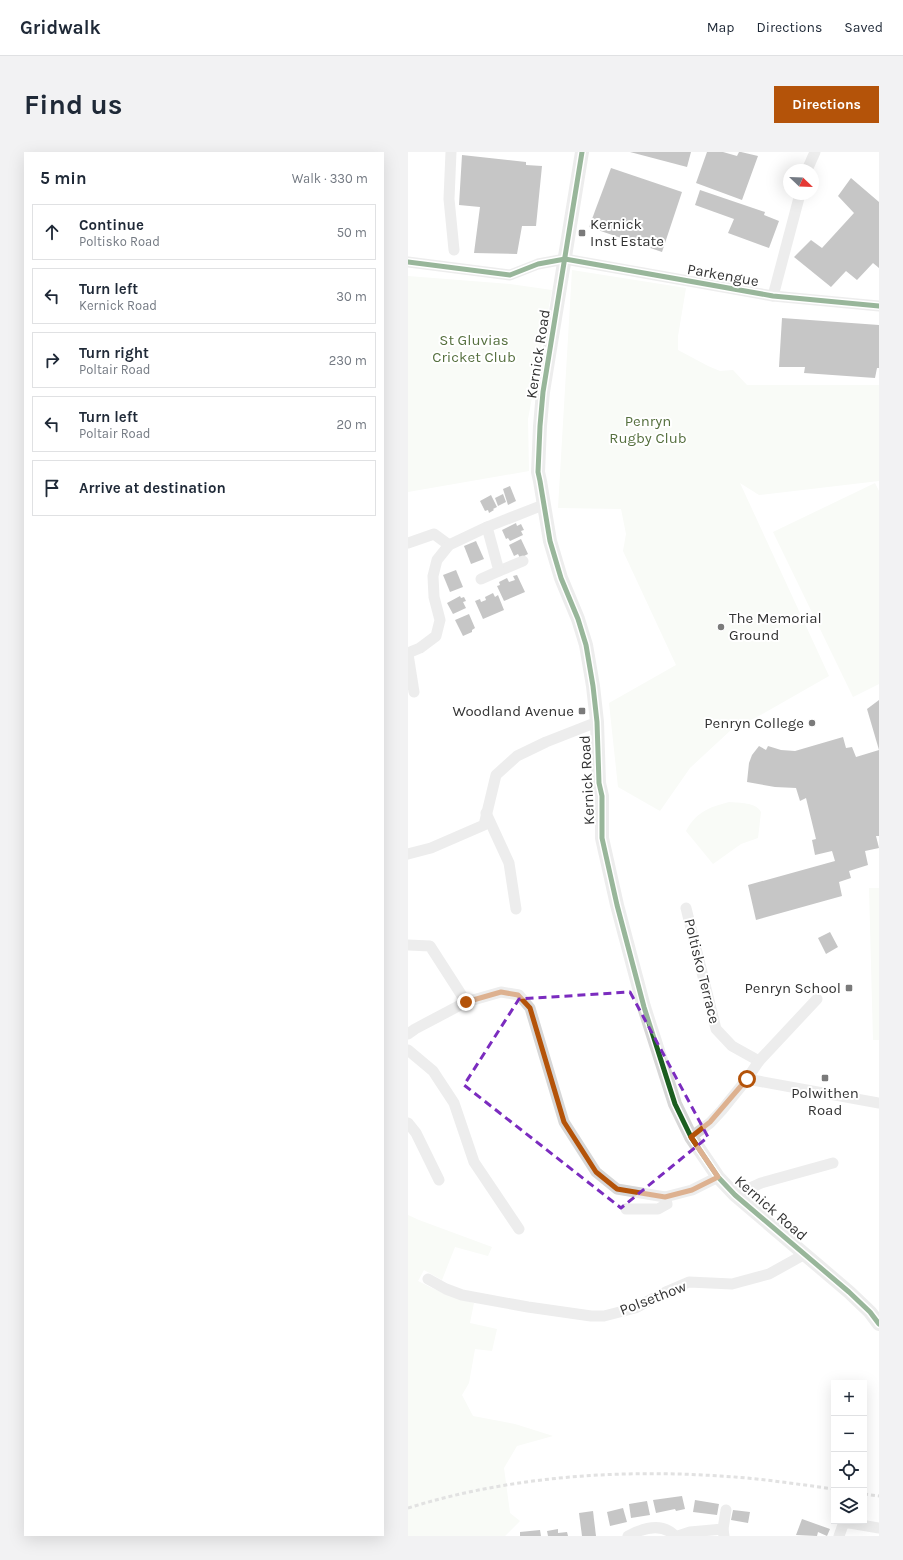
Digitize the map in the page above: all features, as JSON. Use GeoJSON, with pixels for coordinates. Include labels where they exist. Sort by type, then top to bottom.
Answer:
{"type":"FeatureCollection","features":[{"type":"Feature","properties":{"kind":"street"},"geometry":{"type":"LineString","coordinates":[[451,152],[449,199],[454,250]]}},
{"type":"Feature","properties":{"kind":"street","name":"Kernick Road"},"geometry":{"type":"LineString","coordinates":[[582,152],[543,392],[538,472],[550,541],[561,578],[578,619],[586,645],[597,722],[599,784],[602,804],[602,838],[616,905],[662,1066],[675,1104],[691,1137],[718,1177],[735,1195],[805,1254],[870,1312],[879,1324]]}},
{"type":"Feature","properties":{"kind":"street"},"geometry":{"type":"LineString","coordinates":[[810,164],[815,152]]}},
{"type":"Feature","properties":{"kind":"street"},"geometry":{"type":"LineString","coordinates":[[773,296],[798,200]]}},
{"type":"Feature","properties":{"kind":"street"},"geometry":{"type":"LineString","coordinates":[[408,262],[510,275],[538,264],[565,259]]}},
{"type":"Feature","properties":{"kind":"street","name":"Parkengue"},"geometry":{"type":"LineString","coordinates":[[565,259],[773,296],[879,306]]}},
{"type":"Feature","properties":{"kind":"street"},"geometry":{"type":"LineString","coordinates":[[414,692],[408,653],[420,648],[436,636],[440,620],[434,597],[433,576],[437,560],[449,545],[543,505]]}},
{"type":"Feature","properties":{"kind":"street"},"geometry":{"type":"LineString","coordinates":[[486,528],[499,571]]}},
{"type":"Feature","properties":{"kind":"street"},"geometry":{"type":"LineString","coordinates":[[408,542],[434,534],[449,545]]}},
{"type":"Feature","properties":{"kind":"street"},"geometry":{"type":"LineString","coordinates":[[481,579],[524,561]]}},
{"type":"Feature","properties":{"kind":"street"},"geometry":{"type":"LineString","coordinates":[[408,854],[431,848],[484,825],[496,775],[517,756],[546,742],[597,722]]}},
{"type":"Feature","properties":{"kind":"street"},"geometry":{"type":"LineString","coordinates":[[486,813],[509,863],[516,909]]}},
{"type":"Feature","properties":{"kind":"street","name":"Poltisko Terrace"},"geometry":{"type":"LineString","coordinates":[[686,908],[716,1029],[732,1046],[759,1061]]}},
{"type":"Feature","properties":{"kind":"street"},"geometry":{"type":"LineString","coordinates":[[408,945],[430,946],[466,1002]]}},
{"type":"Feature","properties":{"kind":"street"},"geometry":{"type":"LineString","coordinates":[[408,1034],[415,1028],[466,1002],[501,992],[518,995],[530,1008],[564,1122],[596,1172],[617,1189],[665,1197],[692,1190],[718,1177]]}},
{"type":"Feature","properties":{"kind":"street"},"geometry":{"type":"LineString","coordinates":[[691,1137],[710,1122],[747,1079],[759,1061],[817,999]]}},
{"type":"Feature","properties":{"kind":"street"},"geometry":{"type":"LineString","coordinates":[[408,1050],[433,1071],[454,1103],[474,1162],[519,1229]]}},
{"type":"Feature","properties":{"kind":"street"},"geometry":{"type":"LineString","coordinates":[[747,1079],[879,1103]]}},
{"type":"Feature","properties":{"kind":"street"},"geometry":{"type":"LineString","coordinates":[[408,1123],[416,1133],[439,1180]]}},
{"type":"Feature","properties":{"kind":"street"},"geometry":{"type":"LineString","coordinates":[[735,1195],[761,1183],[833,1163]]}},
{"type":"Feature","properties":{"kind":"street"},"geometry":{"type":"LineString","coordinates":[[626,1209],[658,1209],[668,1204],[665,1197]]}},
{"type":"Feature","properties":{"kind":"street","name":"Polsethow"},"geometry":{"type":"LineString","coordinates":[[428,1280],[462,1295],[528,1307],[591,1316],[604,1316],[635,1308],[689,1282],[732,1284],[769,1274],[805,1254]]}},
{"type":"Feature","properties":{"kind":"street"},"geometry":{"type":"LineString","coordinates":[[678,1536],[690,1532],[723,1533],[726,1510]]}},
{"type":"Feature","properties":{"kind":"street"},"geometry":{"type":"LineString","coordinates":[[839,1536],[844,1522],[879,1528]]}},
{"type":"Feature","properties":{"kind":"street"},"geometry":{"type":"LineString","coordinates":[[628,1536],[639,1530],[652,1527],[665,1529],[675,1536]]}},
{"type":"Feature","properties":{"kind":"highlighted area"},"geometry":{"type":"Polygon","coordinates":[[[630,992],[708,1137],[621,1208],[464,1085],[519,999],[630,992]]]}},
{"type":"Feature","properties":{"kind":"green space","name":"Penryn Rugby Club"},"geometry":{"type":"Polygon","coordinates":[[[572,270],[686,288],[678,336],[678,350],[720,371],[733,370],[747,385],[879,385],[879,481],[759,495],[740,483],[829,676],[757,717],[732,729],[690,768],[660,811],[618,787],[609,703],[676,665],[623,551],[626,534],[621,509],[558,508],[572,270]]]}},
{"type":"Feature","properties":{"kind":"green space","name":"St Gluvias Cricket Club"},"geometry":{"type":"Polygon","coordinates":[[[408,276],[510,284],[552,290],[528,419],[529,471],[408,492],[408,276]]]}},
{"type":"Feature","properties":{"kind":"green space"},"geometry":{"type":"Polygon","coordinates":[[[875,483],[879,491],[879,684],[853,697],[773,532],[875,483]]]}},
{"type":"Feature","properties":{"kind":"green space"},"geometry":{"type":"Polygon","coordinates":[[[729,802],[747,804],[755,806],[759,809],[761,812],[758,838],[741,844],[713,864],[686,831],[694,819],[704,811],[729,802]]]}},
{"type":"Feature","properties":{"kind":"green space"},"geometry":{"type":"Polygon","coordinates":[[[869,888],[879,888],[879,1040],[873,1040],[869,888]]]}},
{"type":"Feature","properties":{"kind":"green space"},"geometry":{"type":"Polygon","coordinates":[[[408,1215],[492,1247],[488,1256],[455,1247],[442,1280],[424,1270],[418,1281],[446,1294],[474,1303],[470,1323],[497,1329],[492,1351],[475,1349],[469,1383],[462,1395],[473,1416],[515,1424],[553,1436],[517,1446],[504,1468],[510,1513],[520,1521],[505,1536],[408,1536],[408,1215]]]}},
{"type":"Feature","properties":{"kind":"building"},"geometry":{"type":"Polygon","coordinates":[[[630,152],[691,152],[687,167],[630,152]]]}},
{"type":"Feature","properties":{"kind":"building"},"geometry":{"type":"Polygon","coordinates":[[[707,152],[723,152],[737,156],[739,152],[741,152],[758,156],[742,200],[696,183],[707,152]]]}},
{"type":"Feature","properties":{"kind":"building"},"geometry":{"type":"Polygon","coordinates":[[[462,155],[526,162],[526,165],[542,166],[536,226],[522,226],[517,254],[474,253],[480,207],[459,205],[462,155]]]}},
{"type":"Feature","properties":{"kind":"building"},"geometry":{"type":"Polygon","coordinates":[[[611,168],[682,192],[662,252],[589,227],[611,168]]]}},
{"type":"Feature","properties":{"kind":"building"},"geometry":{"type":"Polygon","coordinates":[[[851,178],[879,202],[879,268],[873,263],[857,280],[846,271],[831,287],[794,257],[811,240],[822,248],[854,213],[838,196],[851,178]]]}},
{"type":"Feature","properties":{"kind":"building"},"geometry":{"type":"Polygon","coordinates":[[[700,190],[765,212],[764,215],[779,221],[769,248],[728,233],[734,219],[695,205],[700,190]]]}},
{"type":"Feature","properties":{"kind":"building"},"geometry":{"type":"Polygon","coordinates":[[[782,318],[879,325],[879,368],[877,368],[875,378],[804,373],[805,367],[779,367],[782,318]]]}},
{"type":"Feature","properties":{"kind":"building"},"geometry":{"type":"Polygon","coordinates":[[[510,486],[516,501],[508,505],[503,489],[510,486]]]}},
{"type":"Feature","properties":{"kind":"building"},"geometry":{"type":"Polygon","coordinates":[[[503,494],[506,502],[498,506],[495,498],[503,494]]]}},
{"type":"Feature","properties":{"kind":"building"},"geometry":{"type":"Polygon","coordinates":[[[491,495],[497,507],[489,513],[488,510],[485,511],[480,501],[491,495]]]}},
{"type":"Feature","properties":{"kind":"building"},"geometry":{"type":"Polygon","coordinates":[[[516,523],[517,526],[521,524],[524,530],[521,531],[523,535],[510,541],[508,538],[506,539],[502,530],[516,523]]]}},
{"type":"Feature","properties":{"kind":"building"},"geometry":{"type":"Polygon","coordinates":[[[521,539],[528,554],[520,558],[518,554],[514,556],[509,545],[521,539]]]}},
{"type":"Feature","properties":{"kind":"building"},"geometry":{"type":"Polygon","coordinates":[[[476,541],[484,559],[471,564],[464,546],[476,541]]]}},
{"type":"Feature","properties":{"kind":"building"},"geometry":{"type":"Polygon","coordinates":[[[456,570],[463,587],[450,592],[443,575],[456,570]]]}},
{"type":"Feature","properties":{"kind":"building"},"geometry":{"type":"Polygon","coordinates":[[[517,575],[525,592],[504,601],[497,586],[500,585],[499,582],[507,578],[509,582],[515,580],[513,576],[517,575]]]}},
{"type":"Feature","properties":{"kind":"building"},"geometry":{"type":"Polygon","coordinates":[[[493,593],[495,597],[498,595],[504,610],[483,619],[475,601],[480,599],[481,602],[486,600],[485,597],[493,593]]]}},
{"type":"Feature","properties":{"kind":"building"},"geometry":{"type":"Polygon","coordinates":[[[460,596],[461,598],[464,597],[466,601],[463,602],[466,608],[453,614],[447,603],[460,596]]]}},
{"type":"Feature","properties":{"kind":"building"},"geometry":{"type":"Polygon","coordinates":[[[469,614],[475,628],[472,632],[463,636],[455,620],[469,614]]]}},
{"type":"Feature","properties":{"kind":"building"},"geometry":{"type":"Polygon","coordinates":[[[879,700],[879,750],[867,709],[879,700]]]}},
{"type":"Feature","properties":{"kind":"building"},"geometry":{"type":"Polygon","coordinates":[[[843,737],[846,748],[852,747],[856,757],[879,750],[879,836],[876,836],[879,848],[865,851],[868,865],[849,871],[851,878],[839,882],[842,896],[756,920],[748,885],[835,861],[832,851],[815,855],[812,840],[816,839],[806,798],[800,801],[796,788],[775,787],[747,782],[749,763],[752,755],[759,746],[766,750],[768,746],[781,750],[795,751],[843,737]]]}},
{"type":"Feature","properties":{"kind":"building"},"geometry":{"type":"Polygon","coordinates":[[[830,932],[838,947],[826,954],[818,938],[830,932]]]}},
{"type":"Feature","properties":{"kind":"building"},"geometry":{"type":"Polygon","coordinates":[[[682,1496],[685,1509],[676,1511],[675,1509],[656,1513],[653,1500],[682,1496]]]}},
{"type":"Feature","properties":{"kind":"building"},"geometry":{"type":"Polygon","coordinates":[[[695,1500],[719,1504],[717,1515],[693,1512],[695,1500]]]}},
{"type":"Feature","properties":{"kind":"building"},"geometry":{"type":"Polygon","coordinates":[[[647,1501],[650,1515],[631,1518],[629,1504],[647,1501]]]}},
{"type":"Feature","properties":{"kind":"building"},"geometry":{"type":"Polygon","coordinates":[[[623,1508],[627,1522],[610,1526],[607,1512],[623,1508]]]}},
{"type":"Feature","properties":{"kind":"building"},"geometry":{"type":"Polygon","coordinates":[[[733,1510],[750,1512],[748,1523],[731,1520],[733,1510]]]}},
{"type":"Feature","properties":{"kind":"building"},"geometry":{"type":"Polygon","coordinates":[[[593,1511],[596,1536],[582,1536],[579,1513],[593,1511]]]}},
{"type":"Feature","properties":{"kind":"building"},"geometry":{"type":"Polygon","coordinates":[[[802,1519],[830,1529],[827,1536],[818,1532],[817,1536],[796,1535],[802,1519]]]}},
{"type":"Feature","properties":{"kind":"building"},"geometry":{"type":"Polygon","coordinates":[[[558,1529],[558,1533],[567,1532],[568,1536],[548,1536],[547,1531],[558,1529]]]}},
{"type":"Feature","properties":{"kind":"building"},"geometry":{"type":"Polygon","coordinates":[[[540,1530],[541,1536],[520,1536],[520,1532],[540,1530]]]}},
{"type":"Feature","properties":{"kind":"railway"},"geometry":{"type":"LineString","coordinates":[[408,1508],[446,1497],[523,1482],[602,1475],[681,1474],[720,1476],[831,1489]]}},
{"type":"Feature","properties":{"kind":"railway"},"geometry":{"type":"LineString","coordinates":[[867,1494],[879,1496]]}},
{"type":"Feature","properties":{"kind":"cycle path"},"geometry":{"type":"LineString","coordinates":[[582,152],[543,392],[538,472],[550,541],[561,578],[578,619],[586,645],[597,722],[599,783],[602,796],[602,838],[617,905],[644,1007],[675,1104],[691,1137],[718,1177],[735,1195],[849,1292],[870,1312],[879,1324]]}},
{"type":"Feature","properties":{"kind":"cycle path"},"geometry":{"type":"LineString","coordinates":[[408,262],[510,275],[538,264],[565,259],[773,296],[879,306]]}},
{"type":"Feature","properties":{"kind":"place","name":"Kernick Inst Estate"},"geometry":{"type":"Point","coordinates":[582,233]}},
{"type":"Feature","properties":{"kind":"place","name":"The Memorial Ground"},"geometry":{"type":"Point","coordinates":[721,627]}},
{"type":"Feature","properties":{"kind":"place","name":"Woodland Avenue"},"geometry":{"type":"Point","coordinates":[582,711]}},
{"type":"Feature","properties":{"kind":"place","name":"Penryn College"},"geometry":{"type":"Point","coordinates":[812,723]}},
{"type":"Feature","properties":{"kind":"place","name":"Penryn School"},"geometry":{"type":"Point","coordinates":[849,988]}},
{"type":"Feature","properties":{"kind":"place","name":"Polwithen Road"},"geometry":{"type":"Point","coordinates":[825,1078]}},
{"type":"Feature","properties":{"kind":"route"},"geometry":{"type":"LineString","coordinates":[[466,1002],[501,992],[518,995],[530,1008],[564,1122],[596,1172],[617,1189],[665,1197],[692,1190],[718,1177],[691,1137],[722,1110],[747,1079]]}}]}
